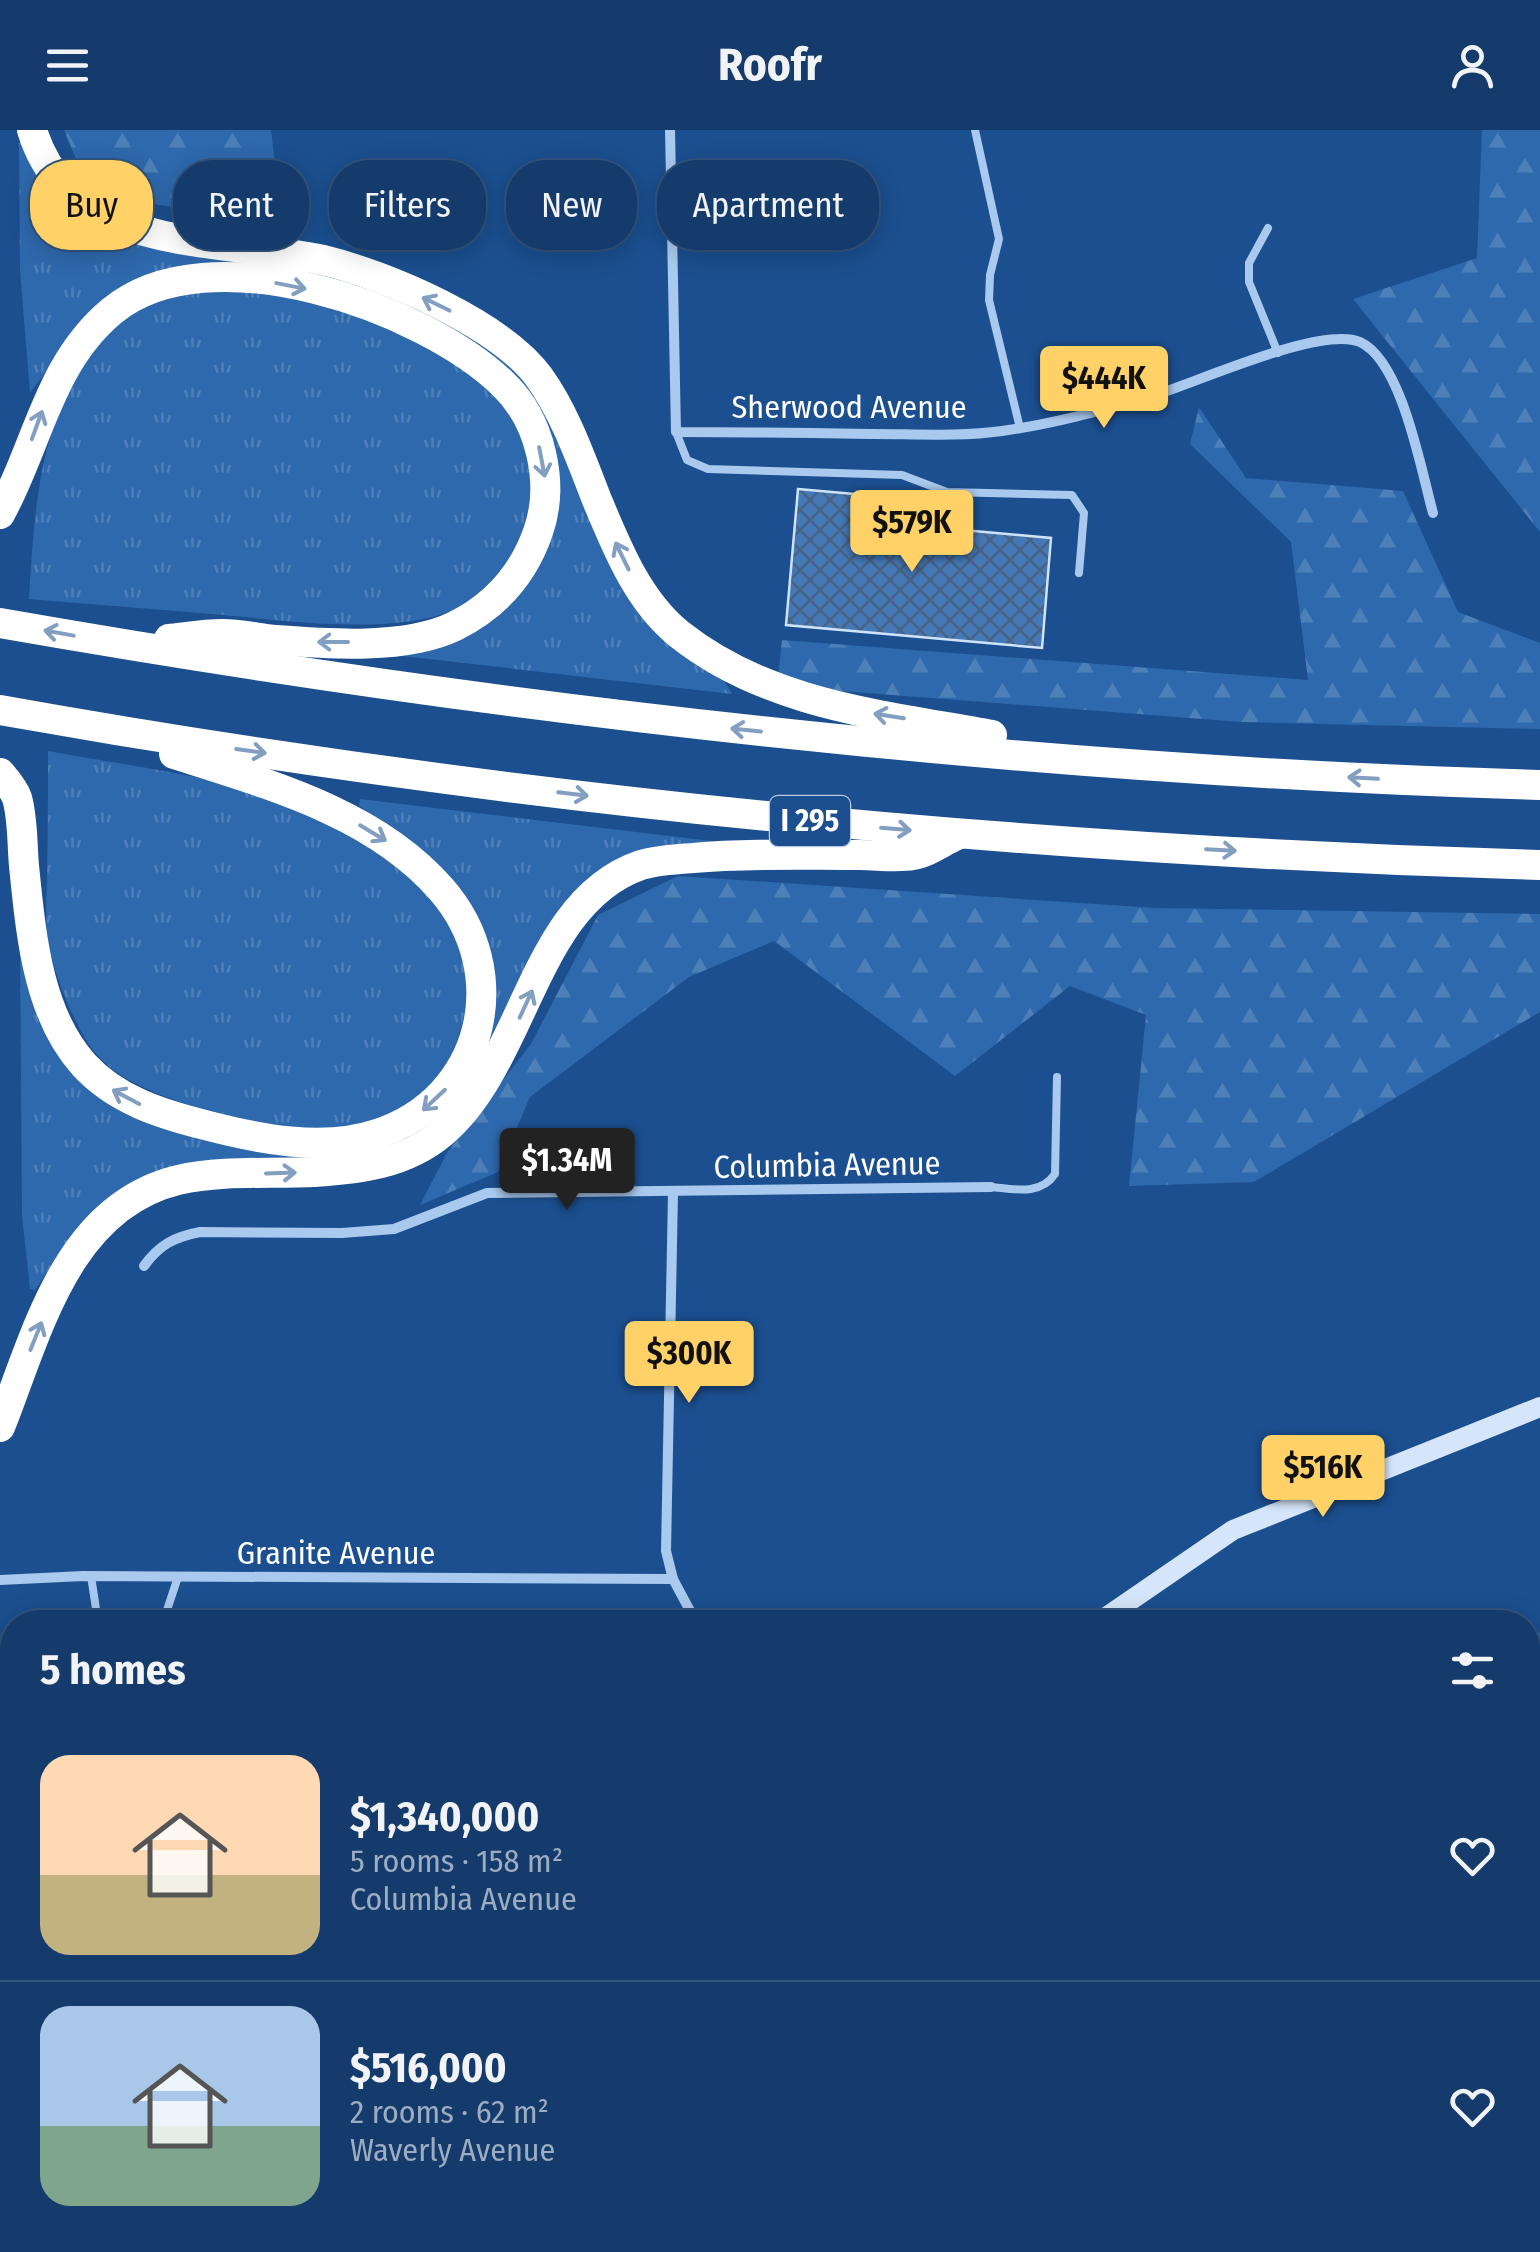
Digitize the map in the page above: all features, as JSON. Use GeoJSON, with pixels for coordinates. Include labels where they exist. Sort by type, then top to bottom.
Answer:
{"type":"FeatureCollection","features":[{"type":"Feature","properties":{"kind":"highway"},"geometry":{"type":"LineString","coordinates":[[32,130],[50,172],[72,196],[105,219],[144,231],[324,260],[369,274],[448,309],[519,357],[549,392],[624,561],[646,598],[676,632],[714,659],[757,681],[855,711],[1157,766]]}},
{"type":"Feature","properties":{"kind":"highway"},"geometry":{"type":"LineString","coordinates":[[0,514],[21,476],[45,404],[86,336],[128,299],[181,280],[259,280],[373,308],[444,341],[476,362],[505,385],[527,416],[540,449],[546,483],[543,517],[531,552],[511,584],[484,610],[451,628],[412,638],[368,642],[223,634],[117,643]]}},
{"type":"Feature","properties":{"kind":"highway"},"geometry":{"type":"LineString","coordinates":[[0,622],[117,643],[658,720],[1157,766],[1540,786]]}},
{"type":"Feature","properties":{"kind":"highway","name":"I 295"},"geometry":{"type":"LineString","coordinates":[[0,710],[418,776],[757,816],[959,834],[1313,856],[1540,864]]}},
{"type":"Feature","properties":{"kind":"highway"},"geometry":{"type":"LineString","coordinates":[[0,773],[17,795],[31,929],[49,1004],[64,1037],[84,1066],[113,1090],[149,1109],[188,1121],[232,1132],[314,1142],[374,1135],[409,1120],[439,1098],[470,1052],[482,1002],[480,966],[471,933],[442,890],[415,862],[385,840],[311,800],[86,725]]}},
{"type":"Feature","properties":{"kind":"highway"},"geometry":{"type":"LineString","coordinates":[[0,1427],[52,1296],[94,1229],[151,1188],[181,1180],[370,1167],[408,1156],[425,1145],[473,1102],[499,1060],[558,940],[581,906],[604,883],[644,864],[682,859],[727,855],[915,855],[959,834]]}},
{"type":"Feature","properties":{"kind":"highway"},"geometry":{"type":"LineString","coordinates":[[0,1841],[0,1854]]}},
{"type":"Feature","properties":{"kind":"street"},"geometry":{"type":"LineString","coordinates":[[670,130],[676,432]]}},
{"type":"Feature","properties":{"kind":"street","name":"Sherwood Avenue"},"geometry":{"type":"LineString","coordinates":[[676,432],[943,435],[1020,428],[1149,397],[1330,339],[1358,342],[1376,355],[1394,382],[1432,512]]}},
{"type":"Feature","properties":{"kind":"street","name":"Columbia Avenue"},"geometry":{"type":"LineString","coordinates":[[144,1266],[156,1249],[170,1240],[200,1232],[342,1234],[394,1229],[487,1194],[990,1188]]}},
{"type":"Feature","properties":{"kind":"street"},"geometry":{"type":"LineString","coordinates":[[673,1192],[666,1551],[672,1580],[689,1610]]}},
{"type":"Feature","properties":{"kind":"street"},"geometry":{"type":"LineString","coordinates":[[1116,1610],[1232,1530],[1540,1407]]}},
{"type":"Feature","properties":{"kind":"street","name":"Granite Avenue"},"geometry":{"type":"LineString","coordinates":[[0,1580],[91,1576],[672,1580]]}},
{"type":"Feature","properties":{"kind":"lane"},"geometry":{"type":"LineString","coordinates":[[975,130],[999,238],[989,300],[1020,428]]}},
{"type":"Feature","properties":{"kind":"lane"},"geometry":{"type":"LineString","coordinates":[[1268,228],[1249,263],[1249,282],[1278,353]]}},
{"type":"Feature","properties":{"kind":"lane"},"geometry":{"type":"LineString","coordinates":[[676,432],[687,460],[708,469],[902,474],[947,492],[1072,495],[1084,513],[1079,574]]}},
{"type":"Feature","properties":{"kind":"lane"},"geometry":{"type":"LineString","coordinates":[[990,1188],[1031,1190],[1048,1185],[1055,1174],[1057,1077]]}},
{"type":"Feature","properties":{"kind":"lane"},"geometry":{"type":"LineString","coordinates":[[91,1576],[97,1610]]}},
{"type":"Feature","properties":{"kind":"lane"},"geometry":{"type":"LineString","coordinates":[[165,1610],[178,1577]]}},
{"type":"Feature","properties":{"kind":"green space"},"geometry":{"type":"Polygon","coordinates":[[[64,130],[271,130],[275,160],[173,160],[173,207],[153,203],[153,160],[76,160],[64,130]]]}},
{"type":"Feature","properties":{"kind":"green space"},"geometry":{"type":"Polygon","coordinates":[[[1482,130],[1540,130],[1540,532],[1353,299],[1477,258],[1482,130]]]}},
{"type":"Feature","properties":{"kind":"green space"},"geometry":{"type":"Polygon","coordinates":[[[19,143],[34,160],[30,160],[30,250],[153,250],[153,242],[173,246],[173,250],[198,250],[272,263],[367,286],[467,333],[521,375],[545,411],[600,539],[722,677],[732,694],[377,653],[419,645],[548,545],[506,370],[239,267],[85,320],[30,393],[20,270],[19,143]]]}},
{"type":"Feature","properties":{"kind":"green space"},"geometry":{"type":"Polygon","coordinates":[[[191,291],[251,292],[354,315],[425,345],[484,385],[507,409],[520,432],[528,457],[530,483],[529,509],[521,539],[495,581],[457,609],[432,617],[374,624],[311,623],[29,599],[35,518],[50,437],[82,364],[107,333],[139,307],[191,291]]]}},
{"type":"Feature","properties":{"kind":"green space"},"geometry":{"type":"Polygon","coordinates":[[[1199,407],[1246,478],[1403,491],[1458,612],[1540,643],[1540,729],[1241,722],[828,690],[778,677],[782,640],[1308,680],[1291,542],[1190,444],[1199,407]]]}},
{"type":"Feature","properties":{"kind":"green space"},"geometry":{"type":"Polygon","coordinates":[[[48,751],[199,778],[258,793],[368,844],[403,868],[441,910],[463,960],[464,1014],[456,1043],[430,1087],[406,1107],[382,1118],[328,1129],[300,1129],[243,1121],[192,1106],[147,1089],[107,1064],[86,1040],[73,1015],[49,946],[48,751]]]}},
{"type":"Feature","properties":{"kind":"green space"},"geometry":{"type":"Polygon","coordinates":[[[360,799],[720,842],[624,858],[482,1070],[442,1120],[375,1155],[206,1165],[61,1252],[35,1290],[30,1289],[22,1216],[20,938],[47,1029],[171,1129],[403,1136],[494,1003],[391,828],[359,806],[360,799]]]}},
{"type":"Feature","properties":{"kind":"green space"},"geometry":{"type":"Polygon","coordinates":[[[678,876],[1156,908],[1540,914],[1540,1012],[1254,1182],[1129,1186],[1146,1015],[1070,986],[955,1076],[774,941],[689,977],[530,1097],[498,1172],[420,1205],[448,1151],[531,1044],[598,915],[678,876]]]}},
{"type":"Feature","properties":{"kind":"building"},"geometry":{"type":"Polygon","coordinates":[[[798,489],[910,499],[908,525],[1051,538],[1042,648],[786,625],[798,489]]]}}]}
